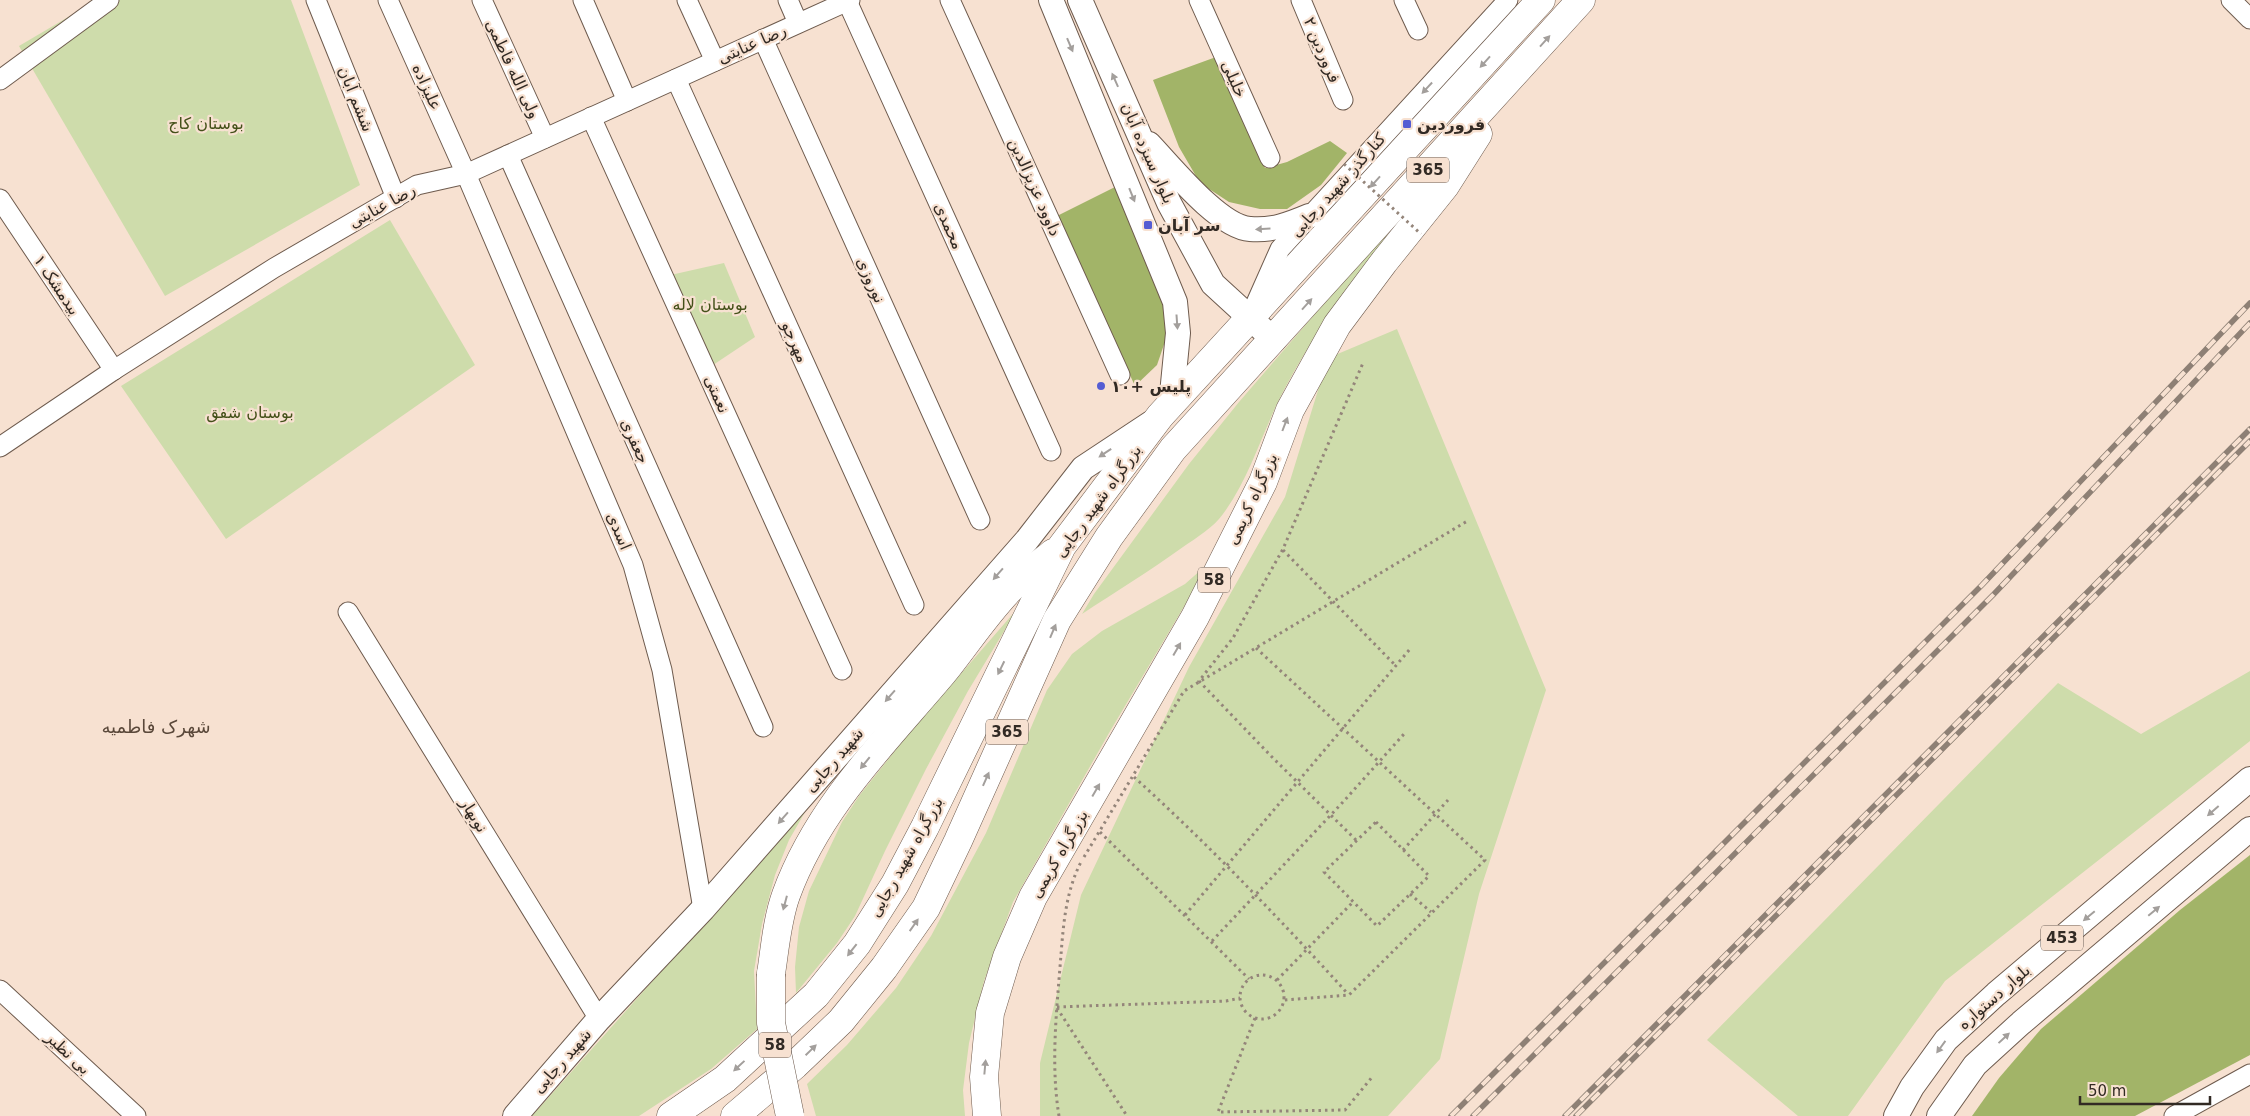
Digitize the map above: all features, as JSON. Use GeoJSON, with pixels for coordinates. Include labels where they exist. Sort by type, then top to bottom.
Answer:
{"type":"FeatureCollection","features":[{"type":"Feature","properties":{"kind":"highway","name":"بزرگراه شهید رجایی"},"geometry":{"type":"LineString","coordinates":[[671,1116],[725,1079],[772,1036],[816,995],[856,944],[895,884],[925,827],[1029,610],[1062,546],[1166,410],[1541,0]]}},
{"type":"Feature","properties":{"kind":"highway","name":"بزرگراه شهید رجایی"},"geometry":{"type":"LineString","coordinates":[[735,1116],[795,1065],[841,1021],[884,968],[926,908],[1057,620],[1109,538],[1173,449],[1580,3]]}},
{"type":"Feature","properties":{"kind":"highway","name":"بزرگراه کریمی"},"geometry":{"type":"LineString","coordinates":[[987,1116],[984,1077],[990,1013],[1007,957],[1033,897],[1091,823],[1263,482],[1290,410],[1337,325],[1384,262],[1445,186],[1516,74]]}},
{"type":"Feature","properties":{"kind":"highway","name":"58"},"geometry":{"type":"LineString","coordinates":[[790,1116],[771,1023],[771,974],[776,939],[786,897],[801,858],[826,814],[866,762],[943,673],[1012,588],[1062,546]]}},
{"type":"Feature","properties":{"kind":"main road","name":"بلوار سیزده آبان"},"geometry":{"type":"LineString","coordinates":[[1051,0],[1175,302],[1178,333],[1166,410]]}},
{"type":"Feature","properties":{"kind":"main road","name":"بلوار سیزده آبان"},"geometry":{"type":"LineString","coordinates":[[1080,0],[1169,203],[1213,284],[1274,340]]}},
{"type":"Feature","properties":{"kind":"main road"},"geometry":{"type":"LineString","coordinates":[[1138,131],[1199,196],[1224,219],[1248,229],[1278,228],[1310,216]]}},
{"type":"Feature","properties":{"kind":"main road"},"geometry":{"type":"LineString","coordinates":[[1165,275],[1179,284],[1187,283],[1196,275],[1198,269],[1197,254]]}},
{"type":"Feature","properties":{"kind":"main road","name":"شهید رجایی"},"geometry":{"type":"LineString","coordinates":[[515,1116],[599,1019],[703,909],[1027,540],[1083,468],[1166,410]]}},
{"type":"Feature","properties":{"kind":"main road","name":"بلوار دستواره"},"geometry":{"type":"LineString","coordinates":[[1896,1116],[1912,1087],[1946,1040],[1996,994],[2250,780]]}},
{"type":"Feature","properties":{"kind":"main road","name":"453"},"geometry":{"type":"LineString","coordinates":[[1940,1116],[1981,1059],[2250,829]]}},
{"type":"Feature","properties":{"kind":"street"},"geometry":{"type":"LineString","coordinates":[[1,78],[109,0]]}},
{"type":"Feature","properties":{"kind":"street","name":"ششم آبان"},"geometry":{"type":"LineString","coordinates":[[316,0],[396,198]]}},
{"type":"Feature","properties":{"kind":"street","name":"علیزاده"},"geometry":{"type":"LineString","coordinates":[[388,0],[466,174]]}},
{"type":"Feature","properties":{"kind":"street","name":"ولی الله فاطمی"},"geometry":{"type":"LineString","coordinates":[[482,0],[545,138]]}},
{"type":"Feature","properties":{"kind":"street"},"geometry":{"type":"LineString","coordinates":[[583,0],[627,101]]}},
{"type":"Feature","properties":{"kind":"street"},"geometry":{"type":"LineString","coordinates":[[687,0],[714,61]]}},
{"type":"Feature","properties":{"kind":"street"},"geometry":{"type":"LineString","coordinates":[[788,0],[798,23]]}},
{"type":"Feature","properties":{"kind":"street","name":"داوود عزیزالدین"},"geometry":{"type":"LineString","coordinates":[[950,0],[1120,375]]}},
{"type":"Feature","properties":{"kind":"street","name":"خلیلی"},"geometry":{"type":"LineString","coordinates":[[1199,0],[1270,158]]}},
{"type":"Feature","properties":{"kind":"street","name":"فروردین ۲"},"geometry":{"type":"LineString","coordinates":[[1301,0],[1343,100]]}},
{"type":"Feature","properties":{"kind":"street"},"geometry":{"type":"LineString","coordinates":[[1404,0],[1418,30]]}},
{"type":"Feature","properties":{"kind":"street","name":"کنارگذر شهید رجایی"},"geometry":{"type":"LineString","coordinates":[[1250,318],[1280,249],[1508,0]]}},
{"type":"Feature","properties":{"kind":"street"},"geometry":{"type":"LineString","coordinates":[[2231,0],[2250,19]]}},
{"type":"Feature","properties":{"kind":"street","name":"رضا عنایتی"},"geometry":{"type":"LineString","coordinates":[[0,447],[114,370],[274,268],[417,185],[466,174],[848,1]]}},
{"type":"Feature","properties":{"kind":"street","name":"محمدی"},"geometry":{"type":"LineString","coordinates":[[848,1],[1051,451]]}},
{"type":"Feature","properties":{"kind":"street","name":"نوروزی"},"geometry":{"type":"LineString","coordinates":[[762,40],[980,520]]}},
{"type":"Feature","properties":{"kind":"street","name":"مهرجو"},"geometry":{"type":"LineString","coordinates":[[676,79],[914,605]]}},
{"type":"Feature","properties":{"kind":"street","name":"نعمتی"},"geometry":{"type":"LineString","coordinates":[[591,117],[842,670]]}},
{"type":"Feature","properties":{"kind":"street","name":"جعفری"},"geometry":{"type":"LineString","coordinates":[[508,155],[763,727]]}},
{"type":"Feature","properties":{"kind":"street","name":"اسدی"},"geometry":{"type":"LineString","coordinates":[[466,174],[633,565],[662,670],[703,909]]}},
{"type":"Feature","properties":{"kind":"street","name":"بیدمشک ۱"},"geometry":{"type":"LineString","coordinates":[[0,199],[114,370]]}},
{"type":"Feature","properties":{"kind":"street","name":"نوبهار"},"geometry":{"type":"LineString","coordinates":[[348,612],[599,1019]]}},
{"type":"Feature","properties":{"kind":"street","name":"بی نظیر"},"geometry":{"type":"LineString","coordinates":[[0,990],[136,1116]]}},
{"type":"Feature","properties":{"kind":"street"},"geometry":{"type":"LineString","coordinates":[[2185,1113],[2250,1074]]}},
{"type":"Feature","properties":{"kind":"path"},"geometry":{"type":"LineString","coordinates":[[1344,164],[1421,234]]}},
{"type":"Feature","properties":{"kind":"path"},"geometry":{"type":"LineString","coordinates":[[1199,681],[1234,638],[1283,550],[1363,363]]}},
{"type":"Feature","properties":{"kind":"path"},"geometry":{"type":"LineString","coordinates":[[1059,1116],[1054,1083],[1056,1007],[1065,914],[1091,823],[1134,777],[1184,691],[1469,520]]}},
{"type":"Feature","properties":{"kind":"path"},"geometry":{"type":"LineString","coordinates":[[1283,550],[1396,666]]}},
{"type":"Feature","properties":{"kind":"path"},"geometry":{"type":"LineString","coordinates":[[1256,648],[1485,860],[1349,995],[1284,1000]]}},
{"type":"Feature","properties":{"kind":"path"},"geometry":{"type":"LineString","coordinates":[[1185,915],[1410,649]]}},
{"type":"Feature","properties":{"kind":"path"},"geometry":{"type":"LineString","coordinates":[[1199,681],[1356,840]]}},
{"type":"Feature","properties":{"kind":"path"},"geometry":{"type":"LineString","coordinates":[[1212,941],[1331,815],[1404,734]]}},
{"type":"Feature","properties":{"kind":"path"},"geometry":{"type":"LineString","coordinates":[[1134,777],[1255,896],[1349,995]]}},
{"type":"Feature","properties":{"kind":"path"},"geometry":{"type":"LineString","coordinates":[[1403,850],[1448,800]]}},
{"type":"Feature","properties":{"kind":"path"},"geometry":{"type":"LineString","coordinates":[[1376,822],[1429,876],[1377,926],[1324,872],[1356,840],[1376,822]]}},
{"type":"Feature","properties":{"kind":"path"},"geometry":{"type":"LineString","coordinates":[[1091,823],[1249,979]]}},
{"type":"Feature","properties":{"kind":"path"},"geometry":{"type":"LineString","coordinates":[[1410,894],[1432,912]]}},
{"type":"Feature","properties":{"kind":"path"},"geometry":{"type":"LineString","coordinates":[[1277,980],[1353,902]]}},
{"type":"Feature","properties":{"kind":"path"},"geometry":{"type":"LineString","coordinates":[[1263,975],[1277,980],[1284,992],[1282,1007],[1272,1017],[1266,1019],[1255,1018],[1246,1012],[1240,998],[1244,984],[1249,979],[1263,975]]}},
{"type":"Feature","properties":{"kind":"path"},"geometry":{"type":"LineString","coordinates":[[1056,1007],[1226,1002],[1240,998]]}},
{"type":"Feature","properties":{"kind":"path"},"geometry":{"type":"LineString","coordinates":[[1056,1007],[1127,1116]]}},
{"type":"Feature","properties":{"kind":"path"},"geometry":{"type":"LineString","coordinates":[[1255,1018],[1218,1112],[1346,1110],[1372,1076]]}},
{"type":"Feature","properties":{"kind":"green space","name":"بوستان کاج"},"geometry":{"type":"Polygon","coordinates":[[[97,0],[291,0],[360,185],[165,296],[19,46],[97,0]]]}},
{"type":"Feature","properties":{"kind":"green space"},"geometry":{"type":"Polygon","coordinates":[[[1216,57],[1265,168],[1287,162],[1330,141],[1347,153],[1321,185],[1287,209],[1260,209],[1229,202],[1200,183],[1179,147],[1153,80],[1216,57]]]}},
{"type":"Feature","properties":{"kind":"green space"},"geometry":{"type":"Polygon","coordinates":[[[1117,186],[1162,288],[1171,324],[1157,365],[1135,386],[1057,216],[1117,186]]]}},
{"type":"Feature","properties":{"kind":"green space","name":"بوستان شفق"},"geometry":{"type":"Polygon","coordinates":[[[390,220],[475,365],[226,539],[121,386],[390,220]]]}},
{"type":"Feature","properties":{"kind":"green space"},"geometry":{"type":"Polygon","coordinates":[[[1385,233],[1391,237],[1334,310],[1296,368],[1277,404],[1241,484],[1219,519],[1171,556],[1082,614],[1094,594],[1189,464],[1239,402],[1385,233]]]}},
{"type":"Feature","properties":{"kind":"green space","name":"بوستان لاله"},"geometry":{"type":"Polygon","coordinates":[[[724,263],[755,337],[707,369],[666,276],[724,263]]]}},
{"type":"Feature","properties":{"kind":"green space"},"geometry":{"type":"Polygon","coordinates":[[[1397,329],[1546,690],[1479,894],[1440,1059],[1388,1116],[1040,1116],[1040,1063],[1081,895],[1189,667],[1285,497],[1328,358],[1397,329]]]}},
{"type":"Feature","properties":{"kind":"green space"},"geometry":{"type":"Polygon","coordinates":[[[1211,561],[1109,733],[1013,902],[984,981],[969,1043],[963,1090],[965,1116],[816,1116],[807,1084],[847,1045],[896,988],[931,936],[986,833],[1047,690],[1072,654],[1102,631],[1185,584],[1211,561]]]}},
{"type":"Feature","properties":{"kind":"green space"},"geometry":{"type":"Polygon","coordinates":[[[1018,608],[968,691],[926,769],[855,916],[837,943],[796,993],[795,967],[799,927],[809,891],[842,822],[859,796],[906,737],[1018,608]]]}},
{"type":"Feature","properties":{"kind":"green space"},"geometry":{"type":"Polygon","coordinates":[[[2250,671],[2250,741],[1945,981],[1848,1116],[1798,1116],[1707,1040],[2058,683],[2141,734],[2250,671]]]}},
{"type":"Feature","properties":{"kind":"green space"},"geometry":{"type":"Polygon","coordinates":[[[816,793],[789,840],[775,875],[762,924],[754,971],[757,1029],[711,1069],[639,1116],[532,1116],[717,909],[816,793]]]}},
{"type":"Feature","properties":{"kind":"green space"},"geometry":{"type":"Polygon","coordinates":[[[2250,855],[2250,1055],[2135,1116],[1972,1116],[1999,1078],[2041,1029],[2180,910],[2250,855]]]}},
{"type":"Feature","properties":{"kind":"railway"},"geometry":{"type":"LineString","coordinates":[[1451,1116],[1982,585],[2250,303]]}},
{"type":"Feature","properties":{"kind":"railway"},"geometry":{"type":"LineString","coordinates":[[1473,1116],[1994,594],[2250,323]]}},
{"type":"Feature","properties":{"kind":"railway"},"geometry":{"type":"LineString","coordinates":[[1565,1116],[2250,429]]}},
{"type":"Feature","properties":{"kind":"railway"},"geometry":{"type":"LineString","coordinates":[[1576,1116],[2250,441]]}},
{"type":"Feature","properties":{"kind":"place","name":"فروردین"},"geometry":{"type":"Point","coordinates":[1407,124]}},
{"type":"Feature","properties":{"kind":"place","name":"سر آبان"},"geometry":{"type":"Point","coordinates":[1148,225]}},
{"type":"Feature","properties":{"kind":"place","name":"پلیس +۱۰"},"geometry":{"type":"Point","coordinates":[1101,386]}},
{"type":"Feature","properties":{"kind":"district","name":"شهرک فاطمیه"},"geometry":{"type":"Point","coordinates":[156,726]}}]}
